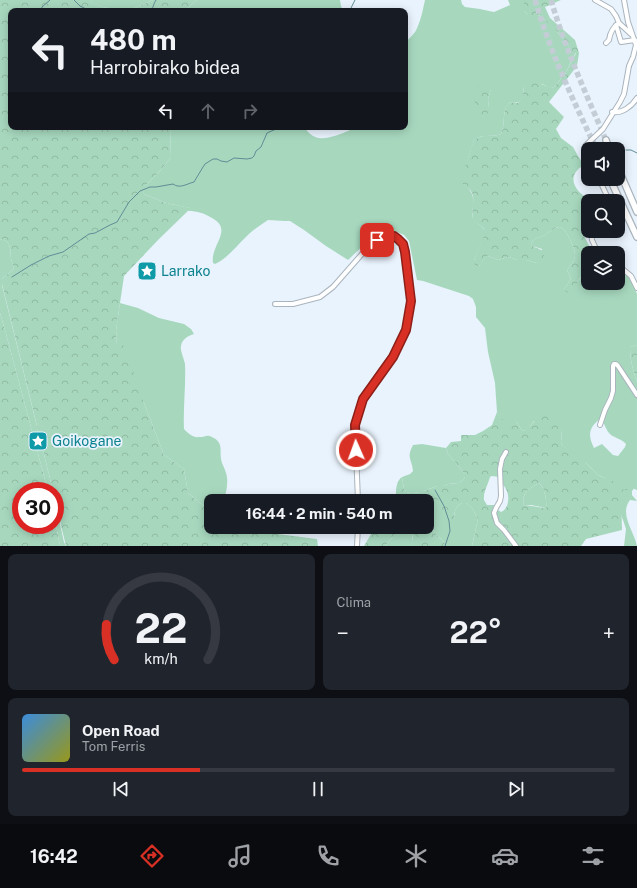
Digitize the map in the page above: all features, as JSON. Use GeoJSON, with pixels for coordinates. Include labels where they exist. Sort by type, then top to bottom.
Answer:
{"type":"FeatureCollection","features":[{"type":"Feature","properties":{"kind":"highway"},"geometry":{"type":"LineString","coordinates":[[625,184],[637,212]]}},
{"type":"Feature","properties":{"kind":"highway"},"geometry":{"type":"LineString","coordinates":[[613,186],[637,237]]}},
{"type":"Feature","properties":{"kind":"street"},"geometry":{"type":"LineString","coordinates":[[595,0],[611,9],[616,16],[621,42],[635,41]]}},
{"type":"Feature","properties":{"kind":"street"},"geometry":{"type":"LineString","coordinates":[[589,142],[603,129],[624,94],[629,66],[636,45],[631,34],[624,0]]}},
{"type":"Feature","properties":{"kind":"street"},"geometry":{"type":"LineString","coordinates":[[618,24],[631,34]]}},
{"type":"Feature","properties":{"kind":"street"},"geometry":{"type":"LineString","coordinates":[[606,43],[609,40],[612,30],[618,24]]}},
{"type":"Feature","properties":{"kind":"street"},"geometry":{"type":"LineString","coordinates":[[612,112],[620,112],[633,103],[637,98]]}},
{"type":"Feature","properties":{"kind":"street"},"geometry":{"type":"LineString","coordinates":[[275,304],[293,304],[320,297],[333,287],[356,260],[377,240],[387,236],[394,236],[403,244],[411,301],[406,330],[393,357],[363,399],[355,425],[358,494]]}},
{"type":"Feature","properties":{"kind":"street"},"geometry":{"type":"LineString","coordinates":[[625,271],[631,276],[637,288]]}},
{"type":"Feature","properties":{"kind":"street"},"geometry":{"type":"LineString","coordinates":[[600,424],[611,398],[614,364],[618,366],[637,395]]}},
{"type":"Feature","properties":{"kind":"street"},"geometry":{"type":"LineString","coordinates":[[506,452],[502,459],[500,469],[501,496],[494,513],[497,523],[516,546]]}},
{"type":"Feature","properties":{"kind":"street"},"geometry":{"type":"LineString","coordinates":[[357,546],[358,534]]}},
{"type":"Feature","properties":{"kind":"green space"},"geometry":{"type":"Polygon","coordinates":[[[0,0],[92,0],[90,2],[108,8],[8,8],[8,130],[170,130],[171,157],[146,185],[144,194],[166,203],[191,208],[124,276],[116,330],[117,344],[125,346],[144,403],[164,455],[184,469],[188,493],[204,506],[204,534],[278,534],[317,539],[318,546],[66,546],[63,534],[64,482],[51,482],[2,284],[2,279],[14,269],[11,259],[10,246],[4,240],[0,239],[0,0]]]}},
{"type":"Feature","properties":{"kind":"green space"},"geometry":{"type":"Polygon","coordinates":[[[92,0],[153,0],[135,8],[108,8],[89,2],[92,0]]]}},
{"type":"Feature","properties":{"kind":"green space"},"geometry":{"type":"Polygon","coordinates":[[[153,0],[197,0],[188,8],[135,8],[153,0]]]}},
{"type":"Feature","properties":{"kind":"green space"},"geometry":{"type":"Polygon","coordinates":[[[197,0],[340,0],[342,8],[188,8],[197,0]]]}},
{"type":"Feature","properties":{"kind":"green space"},"geometry":{"type":"Polygon","coordinates":[[[425,0],[461,0],[465,7],[494,12],[510,5],[508,0],[524,0],[524,11],[528,15],[537,15],[542,17],[569,47],[576,52],[565,74],[554,87],[550,88],[542,84],[524,87],[522,100],[518,102],[510,102],[507,105],[501,134],[484,136],[474,140],[467,162],[464,185],[471,191],[473,196],[473,219],[484,230],[483,241],[474,260],[477,267],[488,256],[498,260],[509,257],[517,260],[526,260],[537,263],[542,249],[532,246],[531,244],[533,240],[560,227],[565,231],[570,239],[574,247],[575,254],[574,261],[567,270],[571,279],[564,289],[576,287],[576,283],[581,278],[581,290],[625,290],[625,273],[630,279],[637,294],[637,345],[630,347],[632,365],[637,382],[637,487],[635,487],[632,491],[632,495],[637,501],[630,500],[626,511],[628,523],[637,546],[624,546],[626,529],[607,479],[598,475],[586,463],[562,445],[562,430],[534,421],[528,429],[524,431],[516,421],[505,421],[500,418],[497,412],[495,383],[488,352],[485,328],[476,317],[476,307],[473,299],[469,296],[417,280],[409,241],[404,235],[397,232],[391,232],[371,238],[348,260],[290,221],[268,220],[250,233],[220,262],[215,264],[213,263],[213,256],[221,233],[221,228],[218,223],[212,218],[203,214],[195,211],[188,211],[190,208],[166,203],[144,194],[144,187],[161,170],[171,157],[170,130],[307,130],[312,135],[322,138],[332,137],[350,130],[408,130],[408,40],[416,30],[421,18],[425,0]],[[491,89],[476,105],[476,118],[489,108],[488,99],[491,89]],[[600,419],[596,422],[590,432],[594,448],[602,444],[613,455],[618,456],[626,444],[622,440],[611,435],[600,419]]]}},
{"type":"Feature","properties":{"kind":"green space"},"geometry":{"type":"Polygon","coordinates":[[[524,0],[561,0],[545,7],[550,18],[575,40],[579,53],[577,66],[549,102],[564,117],[556,129],[561,138],[573,147],[581,160],[581,168],[574,175],[573,180],[581,194],[581,238],[585,238],[589,246],[581,246],[581,277],[576,285],[576,292],[571,293],[565,291],[564,289],[571,279],[567,270],[574,261],[575,251],[567,234],[560,227],[533,240],[531,244],[544,252],[543,259],[540,262],[537,263],[526,260],[517,260],[509,257],[498,260],[488,256],[477,267],[474,263],[483,237],[484,228],[473,220],[472,194],[463,184],[462,175],[474,140],[484,136],[501,134],[507,105],[510,102],[517,103],[521,100],[525,83],[533,81],[554,87],[565,74],[576,53],[571,50],[560,34],[542,17],[538,15],[528,15],[524,11],[524,0]]]}},
{"type":"Feature","properties":{"kind":"green space"},"geometry":{"type":"Polygon","coordinates":[[[478,86],[490,87],[491,89],[488,99],[489,108],[487,116],[484,119],[478,120],[476,118],[476,105],[473,99],[478,86]]]}},
{"type":"Feature","properties":{"kind":"green space"},"geometry":{"type":"Polygon","coordinates":[[[0,239],[7,242],[10,246],[11,259],[14,269],[2,279],[2,285],[51,482],[46,482],[0,313],[0,239]]]}},
{"type":"Feature","properties":{"kind":"green space"},"geometry":{"type":"Polygon","coordinates":[[[120,303],[138,308],[159,318],[184,324],[191,329],[194,334],[186,338],[181,346],[185,364],[184,429],[193,436],[209,436],[218,441],[221,460],[227,476],[226,494],[204,494],[204,506],[188,493],[184,469],[164,455],[144,403],[117,344],[116,330],[120,303]]]}},
{"type":"Feature","properties":{"kind":"green space"},"geometry":{"type":"Polygon","coordinates":[[[0,313],[46,482],[12,482],[12,534],[58,534],[60,546],[0,546],[0,313]]]}},
{"type":"Feature","properties":{"kind":"green space"},"geometry":{"type":"Polygon","coordinates":[[[637,345],[637,382],[632,365],[630,347],[637,345]]]}},
{"type":"Feature","properties":{"kind":"green space"},"geometry":{"type":"Polygon","coordinates":[[[497,412],[501,418],[505,420],[516,421],[524,431],[538,418],[544,416],[549,416],[557,420],[562,430],[562,445],[584,459],[598,475],[611,480],[624,490],[630,487],[637,487],[637,490],[632,488],[621,492],[622,530],[586,539],[581,546],[472,546],[478,519],[472,508],[466,503],[462,503],[457,507],[454,514],[454,522],[450,525],[437,499],[434,499],[434,494],[396,494],[397,484],[402,477],[404,489],[406,492],[411,493],[421,492],[437,486],[458,483],[463,480],[465,474],[448,454],[446,448],[451,442],[461,441],[461,435],[475,435],[492,425],[497,412]],[[490,477],[485,491],[484,500],[487,505],[495,505],[501,512],[506,508],[508,499],[507,492],[499,477],[490,477]],[[539,483],[529,489],[524,497],[524,506],[546,508],[545,495],[539,483]]]}},
{"type":"Feature","properties":{"kind":"green space"},"geometry":{"type":"Polygon","coordinates":[[[422,444],[446,448],[448,454],[465,474],[463,480],[458,483],[437,486],[421,492],[406,492],[402,477],[413,471],[410,456],[411,449],[413,445],[422,444]]]}},
{"type":"Feature","properties":{"kind":"green space"},"geometry":{"type":"Polygon","coordinates":[[[539,483],[543,488],[545,495],[546,508],[531,505],[524,506],[523,501],[525,494],[529,489],[539,483]]]}},
{"type":"Feature","properties":{"kind":"green space"},"geometry":{"type":"Polygon","coordinates":[[[434,499],[437,499],[454,522],[455,511],[459,505],[466,503],[472,508],[478,519],[472,546],[446,546],[434,532],[434,499]]]}},
{"type":"Feature","properties":{"kind":"green space"},"geometry":{"type":"Polygon","coordinates":[[[434,532],[446,546],[412,546],[413,535],[434,534],[434,532]]]}},
{"type":"Feature","properties":{"kind":"green space"},"geometry":{"type":"Polygon","coordinates":[[[58,534],[62,534],[66,546],[60,546],[58,534]]]}},
{"type":"Feature","properties":{"kind":"green space"},"geometry":{"type":"Polygon","coordinates":[[[371,534],[395,534],[385,546],[364,546],[371,534]]]}},
{"type":"Feature","properties":{"kind":"green space"},"geometry":{"type":"Polygon","coordinates":[[[395,534],[414,534],[412,546],[385,546],[395,534]]]}},
{"type":"Feature","properties":{"kind":"waterway"},"geometry":{"type":"LineString","coordinates":[[42,8],[50,0]]}},
{"type":"Feature","properties":{"kind":"waterway"},"geometry":{"type":"LineString","coordinates":[[74,0],[84,8]]}},
{"type":"Feature","properties":{"kind":"waterway"},"geometry":{"type":"LineString","coordinates":[[152,8],[156,0]]}},
{"type":"Feature","properties":{"kind":"waterway"},"geometry":{"type":"LineString","coordinates":[[351,8],[355,0]]}},
{"type":"Feature","properties":{"kind":"waterway"},"geometry":{"type":"LineString","coordinates":[[12,277],[49,256],[63,252],[89,234],[95,233],[117,222],[129,202],[140,191],[150,187],[173,184],[181,186],[194,182],[205,164],[213,159],[227,162],[234,158],[252,158],[256,151],[261,147],[267,133],[274,130]]}},
{"type":"Feature","properties":{"kind":"waterway"},"geometry":{"type":"LineString","coordinates":[[626,150],[631,150],[637,153]]}},
{"type":"Feature","properties":{"kind":"waterway"},"geometry":{"type":"LineString","coordinates":[[435,490],[444,506],[449,521],[450,531],[445,546]]}},
{"type":"Feature","properties":{"kind":"tunnel"},"geometry":{"type":"LineString","coordinates":[[535,0],[555,56],[593,142]]}},
{"type":"Feature","properties":{"kind":"tunnel"},"geometry":{"type":"LineString","coordinates":[[551,0],[569,53],[606,140]]}},
{"type":"Feature","properties":{"kind":"place","name":"Larrako"},"geometry":{"type":"Point","coordinates":[147,271]}},
{"type":"Feature","properties":{"kind":"place","name":"Goikogane"},"geometry":{"type":"Point","coordinates":[38,441]}},
{"type":"Feature","properties":{"kind":"route"},"geometry":{"type":"LineString","coordinates":[[356,450],[355,425],[363,399],[393,357],[406,330],[411,301],[403,244],[394,236],[387,236],[377,240]]}}]}
